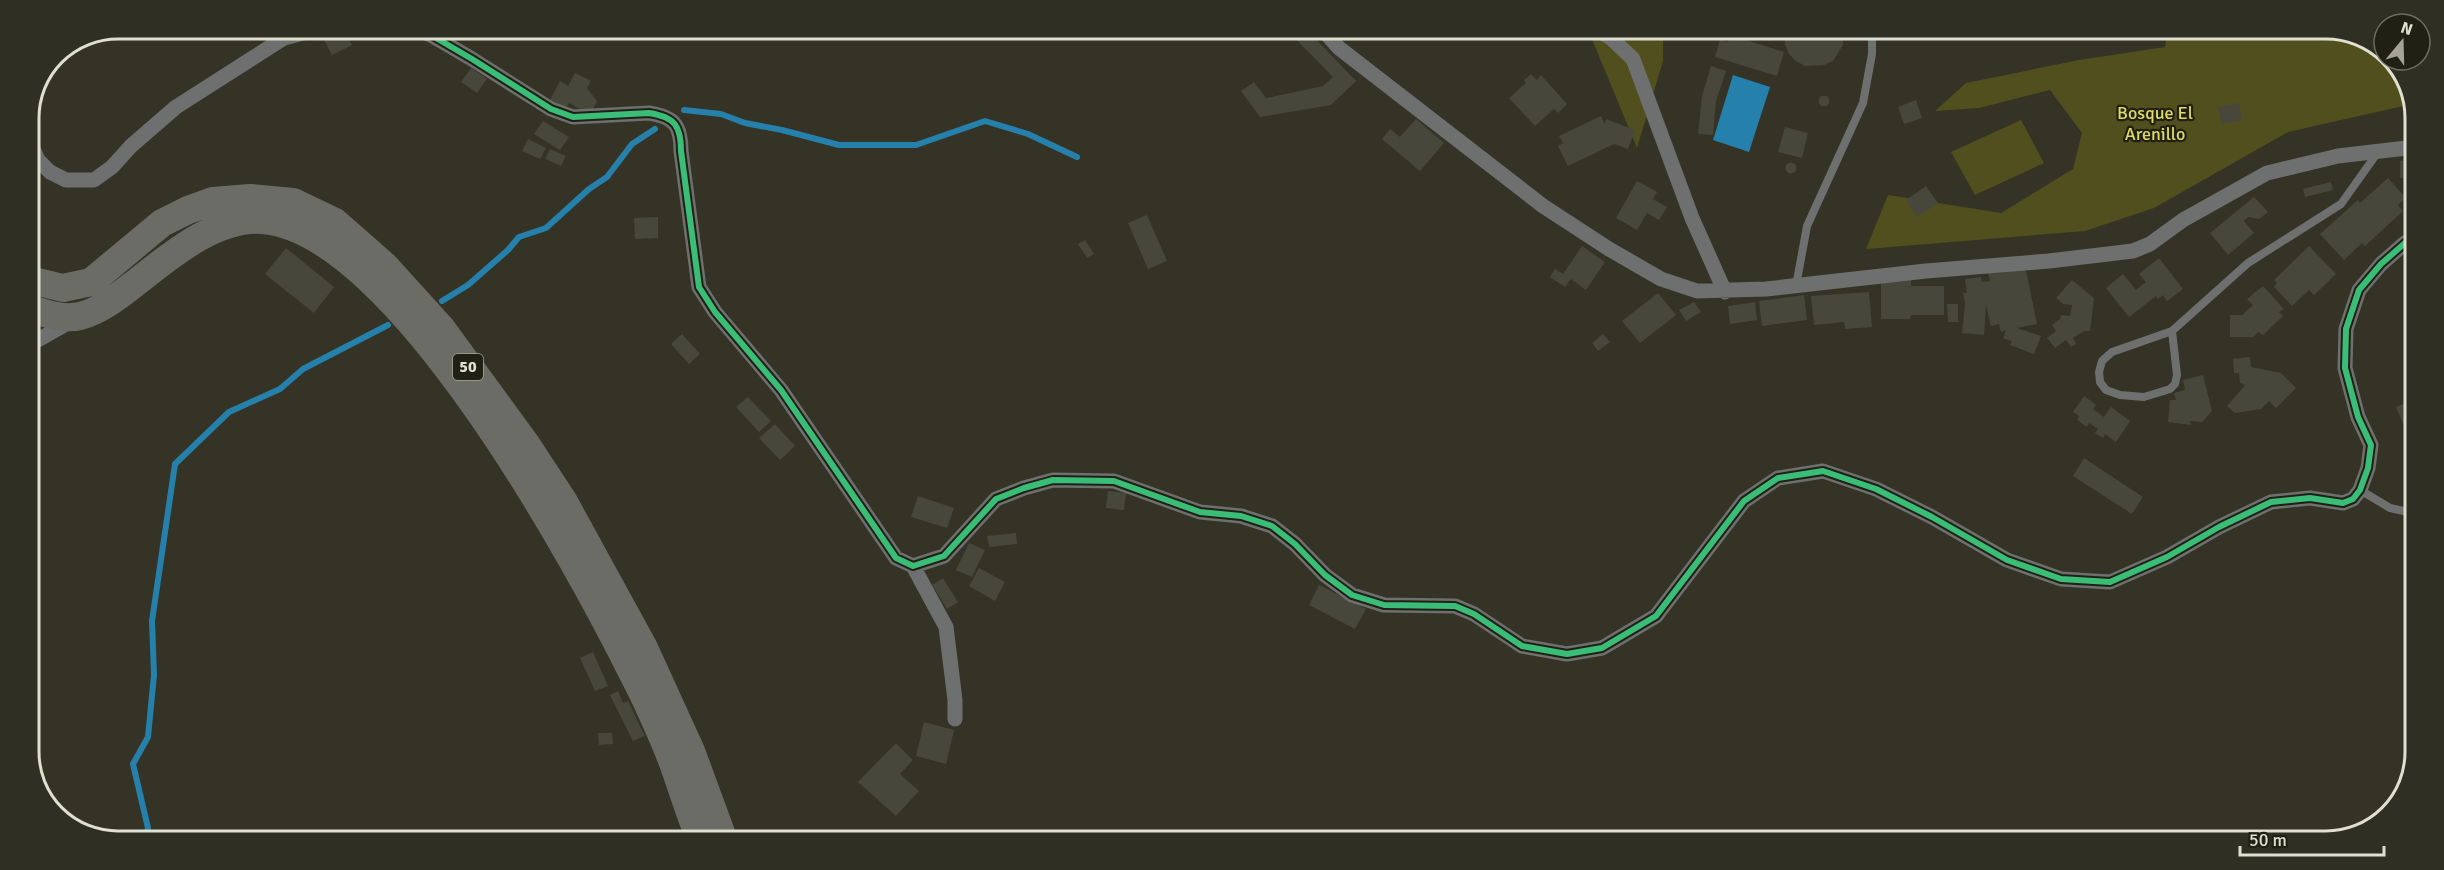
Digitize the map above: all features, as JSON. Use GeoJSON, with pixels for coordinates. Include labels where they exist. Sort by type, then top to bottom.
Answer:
{"type":"FeatureCollection","features":[{"type":"Feature","properties":{"kind":"highway","name":"50"},"geometry":{"type":"LineString","coordinates":[[39,280],[63,288],[91,282],[162,223],[213,201],[250,198],[293,202],[335,222],[384,265],[442,329],[526,444],[564,502],[644,648],[691,751],[720,831]]}},
{"type":"Feature","properties":{"kind":"highway","name":"50"},"geometry":{"type":"LineString","coordinates":[[39,311],[52,316],[79,316],[115,299],[158,265],[198,239],[229,224],[261,220],[294,227],[334,249],[380,291],[433,350],[467,393],[522,476],[569,554],[636,679],[669,751],[696,831]]}},
{"type":"Feature","properties":{"kind":"street"},"geometry":{"type":"LineString","coordinates":[[39,161],[50,172],[66,180],[94,180],[112,167],[131,146],[176,107],[275,39]]}},
{"type":"Feature","properties":{"kind":"street"},"geometry":{"type":"LineString","coordinates":[[438,39],[551,109],[573,117],[649,113],[672,120],[681,133],[699,287],[715,312],[781,390],[896,558],[914,566],[946,627],[954,690],[954,719]]}},
{"type":"Feature","properties":{"kind":"street"},"geometry":{"type":"LineString","coordinates":[[1331,39],[1339,48],[1544,206],[1609,249],[1661,279],[1697,291],[1725,292],[1796,286],[2133,251],[2150,244],[2197,211],[2267,173],[2338,156],[2405,148]]}},
{"type":"Feature","properties":{"kind":"street"},"geometry":{"type":"LineString","coordinates":[[1612,39],[1633,59],[1689,208],[1725,292]]}},
{"type":"Feature","properties":{"kind":"street"},"geometry":{"type":"LineString","coordinates":[[914,566],[944,556],[996,499],[1053,480],[1114,481],[1200,512],[1240,516],[1272,526],[1296,544],[1325,575],[1352,595],[1384,605],[1455,606],[1474,614],[1522,646],[1567,654],[1602,648],[1656,616],[1744,501],[1779,478],[1823,471],[1876,489],[1932,517],[2007,560],[2061,579],[2110,582],[2167,557],[2218,526],[2271,502],[2310,498],[2343,503],[2353,499],[2360,490],[2368,468],[2371,445],[2358,417],[2345,368],[2346,329],[2359,290],[2381,264],[2405,243]]}},
{"type":"Feature","properties":{"kind":"street"},"geometry":{"type":"LineString","coordinates":[[39,339],[79,316]]}},
{"type":"Feature","properties":{"kind":"lane"},"geometry":{"type":"LineString","coordinates":[[1796,286],[1807,226],[1863,103],[1872,54],[1872,39]]}},
{"type":"Feature","properties":{"kind":"lane"},"geometry":{"type":"LineString","coordinates":[[2172,331],[2177,375],[2175,384],[2170,389],[2144,396],[2120,395],[2106,390],[2100,382],[2098,372],[2102,361],[2107,356],[2112,352],[2172,331],[2248,263],[2341,204],[2378,152]]}},
{"type":"Feature","properties":{"kind":"lane"},"geometry":{"type":"LineString","coordinates":[[2360,490],[2390,508],[2405,511]]}},
{"type":"Feature","properties":{"kind":"green space"},"geometry":{"type":"Polygon","coordinates":[[[1592,39],[1663,39],[1663,61],[1637,148],[1592,39]]]}},
{"type":"Feature","properties":{"kind":"green space","name":"Bosque El Arenillo"},"geometry":{"type":"Polygon","coordinates":[[[2166,39],[2326,39],[2341,41],[2361,47],[2372,54],[2372,72],[2390,72],[2399,88],[2404,106],[2288,132],[2154,208],[2085,231],[1866,249],[1888,195],[2001,213],[2073,169],[2082,133],[2050,90],[1979,108],[1935,111],[1966,83],[2079,60],[2165,47],[2166,39]]]}},
{"type":"Feature","properties":{"kind":"green space"},"geometry":{"type":"Polygon","coordinates":[[[2021,120],[2044,163],[1975,195],[1951,152],[2021,120]]]}},
{"type":"Feature","properties":{"kind":"water"},"geometry":{"type":"Polygon","coordinates":[[[1733,75],[1770,87],[1749,152],[1713,140],[1733,75]]]}},
{"type":"Feature","properties":{"kind":"building"},"geometry":{"type":"Polygon","coordinates":[[[349,39],[352,45],[332,55],[324,40],[349,39]]]}},
{"type":"Feature","properties":{"kind":"building"},"geometry":{"type":"Polygon","coordinates":[[[1296,39],[1316,39],[1356,81],[1331,105],[1260,117],[1241,91],[1254,82],[1266,98],[1323,86],[1333,77],[1296,39]]]}},
{"type":"Feature","properties":{"kind":"building"},"geometry":{"type":"Polygon","coordinates":[[[1729,39],[1743,39],[1784,52],[1777,76],[1715,57],[1720,40],[1728,42],[1729,39]]]}},
{"type":"Feature","properties":{"kind":"building"},"geometry":{"type":"Polygon","coordinates":[[[1785,39],[1843,39],[1843,45],[1833,61],[1824,65],[1805,66],[1789,54],[1785,39]]]}},
{"type":"Feature","properties":{"kind":"building"},"geometry":{"type":"Polygon","coordinates":[[[1711,66],[1726,71],[1716,101],[1713,135],[1698,134],[1702,96],[1711,66]]]}},
{"type":"Feature","properties":{"kind":"building"},"geometry":{"type":"Polygon","coordinates":[[[471,68],[487,79],[477,93],[461,82],[471,68]]]}},
{"type":"Feature","properties":{"kind":"building"},"geometry":{"type":"Polygon","coordinates":[[[575,73],[591,81],[587,88],[597,101],[590,115],[569,103],[566,108],[550,100],[560,81],[568,86],[575,73]]]}},
{"type":"Feature","properties":{"kind":"building"},"geometry":{"type":"Polygon","coordinates":[[[1531,74],[1537,80],[1541,75],[1567,104],[1558,113],[1554,109],[1535,126],[1509,98],[1526,83],[1524,80],[1531,74]]]}},
{"type":"Feature","properties":{"kind":"building"},"geometry":{"type":"Polygon","coordinates":[[[1824,96],[1828,97],[1828,105],[1824,106],[1820,105],[1819,101],[1820,97],[1824,96]]]}},
{"type":"Feature","properties":{"kind":"building"},"geometry":{"type":"Polygon","coordinates":[[[1916,100],[1922,118],[1904,124],[1898,107],[1916,100]]]}},
{"type":"Feature","properties":{"kind":"building"},"geometry":{"type":"Polygon","coordinates":[[[2239,103],[2242,120],[2222,124],[2218,107],[2239,103]]]}},
{"type":"Feature","properties":{"kind":"building"},"geometry":{"type":"Polygon","coordinates":[[[1601,116],[1605,124],[1606,119],[1635,130],[1628,149],[1614,144],[1568,166],[1558,146],[1563,143],[1559,136],[1601,116]]]}},
{"type":"Feature","properties":{"kind":"building"},"geometry":{"type":"Polygon","coordinates":[[[1416,119],[1444,143],[1420,171],[1382,139],[1390,129],[1400,137],[1416,119]]]}},
{"type":"Feature","properties":{"kind":"building"},"geometry":{"type":"Polygon","coordinates":[[[543,121],[569,137],[560,150],[534,134],[543,121]]]}},
{"type":"Feature","properties":{"kind":"building"},"geometry":{"type":"Polygon","coordinates":[[[1785,127],[1808,133],[1802,158],[1778,152],[1785,127]]]}},
{"type":"Feature","properties":{"kind":"building"},"geometry":{"type":"Polygon","coordinates":[[[528,139],[546,148],[540,159],[522,151],[528,139]]]}},
{"type":"Feature","properties":{"kind":"building"},"geometry":{"type":"Polygon","coordinates":[[[550,149],[566,156],[561,166],[545,159],[550,149]]]}},
{"type":"Feature","properties":{"kind":"building"},"geometry":{"type":"Polygon","coordinates":[[[2400,161],[2405,161],[2405,178],[2400,178],[2400,161]]]}},
{"type":"Feature","properties":{"kind":"building"},"geometry":{"type":"Polygon","coordinates":[[[1791,162],[1797,168],[1791,174],[1785,168],[1791,162]]]}},
{"type":"Feature","properties":{"kind":"building"},"geometry":{"type":"Polygon","coordinates":[[[2388,178],[2405,197],[2398,205],[2403,211],[2365,246],[2362,243],[2344,260],[2320,234],[2358,200],[2360,203],[2388,178]]]}},
{"type":"Feature","properties":{"kind":"building"},"geometry":{"type":"Polygon","coordinates":[[[1637,181],[1657,192],[1653,199],[1667,207],[1659,220],[1647,213],[1637,230],[1616,218],[1637,181]]]}},
{"type":"Feature","properties":{"kind":"building"},"geometry":{"type":"Polygon","coordinates":[[[2331,182],[2333,190],[2305,197],[2303,189],[2331,182]]]}},
{"type":"Feature","properties":{"kind":"building"},"geometry":{"type":"Polygon","coordinates":[[[1926,186],[1938,203],[1917,217],[1906,200],[1926,186]]]}},
{"type":"Feature","properties":{"kind":"building"},"geometry":{"type":"Polygon","coordinates":[[[2254,197],[2268,212],[2259,219],[2248,217],[2244,221],[2254,233],[2228,255],[2210,233],[2254,197]]]}},
{"type":"Feature","properties":{"kind":"building"},"geometry":{"type":"Polygon","coordinates":[[[1147,215],[1167,261],[1148,269],[1128,223],[1147,215]]]}},
{"type":"Feature","properties":{"kind":"building"},"geometry":{"type":"Polygon","coordinates":[[[658,217],[658,238],[635,239],[634,218],[658,217]]]}},
{"type":"Feature","properties":{"kind":"building"},"geometry":{"type":"Polygon","coordinates":[[[1085,240],[1094,254],[1087,258],[1078,244],[1085,240]]]}},
{"type":"Feature","properties":{"kind":"building"},"geometry":{"type":"Polygon","coordinates":[[[1582,246],[1605,262],[1586,290],[1571,279],[1565,287],[1550,277],[1555,269],[1563,274],[1582,246]]]}},
{"type":"Feature","properties":{"kind":"building"},"geometry":{"type":"Polygon","coordinates":[[[2309,246],[2336,274],[2314,295],[2309,290],[2292,306],[2274,287],[2277,283],[2274,280],[2309,246]]]}},
{"type":"Feature","properties":{"kind":"building"},"geometry":{"type":"Polygon","coordinates":[[[286,248],[334,287],[314,313],[265,274],[286,248]]]}},
{"type":"Feature","properties":{"kind":"building"},"geometry":{"type":"Polygon","coordinates":[[[2159,258],[2183,289],[2167,301],[2163,295],[2158,299],[2156,296],[2129,317],[2106,288],[2123,274],[2136,290],[2146,282],[2139,274],[2159,258]]]}},
{"type":"Feature","properties":{"kind":"building"},"geometry":{"type":"Polygon","coordinates":[[[2025,265],[2037,324],[2017,328],[2041,336],[2034,354],[2010,345],[2012,341],[2003,338],[2006,330],[2001,332],[1999,324],[1991,326],[1986,305],[1984,335],[1962,333],[1965,303],[1963,293],[1967,293],[1965,279],[1981,277],[1982,282],[1990,281],[1988,272],[2025,265]]]}},
{"type":"Feature","properties":{"kind":"building"},"geometry":{"type":"Polygon","coordinates":[[[1881,277],[1911,277],[1911,286],[1944,286],[1944,315],[1911,315],[1910,319],[1881,319],[1881,277]]]}},
{"type":"Feature","properties":{"kind":"building"},"geometry":{"type":"Polygon","coordinates":[[[2072,280],[2094,298],[2090,331],[2084,331],[2073,338],[2076,344],[2071,347],[2066,340],[2055,348],[2047,338],[2056,331],[2052,325],[2060,319],[2061,315],[2070,316],[2072,305],[2063,304],[2056,298],[2072,280]]]}},
{"type":"Feature","properties":{"kind":"building"},"geometry":{"type":"Polygon","coordinates":[[[2263,286],[2284,309],[2279,312],[2283,316],[2263,335],[2258,332],[2254,337],[2230,337],[2230,315],[2242,315],[2253,305],[2247,299],[2263,286]]]}},
{"type":"Feature","properties":{"kind":"building"},"geometry":{"type":"Polygon","coordinates":[[[1869,292],[1872,327],[1845,329],[1844,322],[1814,325],[1811,296],[1869,292]]]}},
{"type":"Feature","properties":{"kind":"building"},"geometry":{"type":"Polygon","coordinates":[[[1658,293],[1676,315],[1640,343],[1622,321],[1658,293]]]}},
{"type":"Feature","properties":{"kind":"building"},"geometry":{"type":"Polygon","coordinates":[[[1804,295],[1807,320],[1762,326],[1759,301],[1804,295]]]}},
{"type":"Feature","properties":{"kind":"building"},"geometry":{"type":"Polygon","coordinates":[[[1694,302],[1701,312],[1686,321],[1679,310],[1694,302]]]}},
{"type":"Feature","properties":{"kind":"building"},"geometry":{"type":"Polygon","coordinates":[[[1755,302],[1757,320],[1730,324],[1728,306],[1755,302]]]}},
{"type":"Feature","properties":{"kind":"building"},"geometry":{"type":"Polygon","coordinates":[[[1947,304],[1958,304],[1958,322],[1948,322],[1947,304]]]}},
{"type":"Feature","properties":{"kind":"building"},"geometry":{"type":"Polygon","coordinates":[[[682,334],[700,354],[689,364],[671,344],[682,334]]]}},
{"type":"Feature","properties":{"kind":"building"},"geometry":{"type":"Polygon","coordinates":[[[1603,334],[1610,342],[1598,351],[1592,343],[1603,334]]]}},
{"type":"Feature","properties":{"kind":"building"},"geometry":{"type":"Polygon","coordinates":[[[2250,357],[2251,367],[2281,373],[2296,388],[2276,408],[2269,401],[2261,409],[2235,413],[2227,406],[2245,385],[2240,383],[2239,373],[2234,373],[2233,359],[2250,357]]]}},
{"type":"Feature","properties":{"kind":"building"},"geometry":{"type":"Polygon","coordinates":[[[2203,375],[2212,411],[2202,422],[2190,421],[2191,425],[2168,422],[2170,400],[2176,400],[2174,393],[2185,390],[2183,380],[2203,375]]]}},
{"type":"Feature","properties":{"kind":"building"},"geometry":{"type":"Polygon","coordinates":[[[2084,396],[2096,405],[2093,409],[2104,417],[2111,407],[2130,421],[2116,442],[2105,434],[2103,438],[2095,433],[2098,429],[2089,423],[2087,427],[2077,420],[2079,416],[2073,412],[2084,396]]]}},
{"type":"Feature","properties":{"kind":"building"},"geometry":{"type":"Polygon","coordinates":[[[748,397],[771,421],[759,432],[736,407],[748,397]]]}},
{"type":"Feature","properties":{"kind":"building"},"geometry":{"type":"Polygon","coordinates":[[[2405,403],[2405,429],[2396,407],[2405,403]]]}},
{"type":"Feature","properties":{"kind":"building"},"geometry":{"type":"Polygon","coordinates":[[[775,424],[795,446],[780,460],[759,438],[775,424]]]}},
{"type":"Feature","properties":{"kind":"building"},"geometry":{"type":"Polygon","coordinates":[[[2084,458],[2143,497],[2132,514],[2073,476],[2084,458]]]}},
{"type":"Feature","properties":{"kind":"building"},"geometry":{"type":"Polygon","coordinates":[[[1108,491],[1126,493],[1124,510],[1106,508],[1108,491]]]}},
{"type":"Feature","properties":{"kind":"building"},"geometry":{"type":"Polygon","coordinates":[[[918,496],[954,508],[947,528],[911,517],[918,496]]]}},
{"type":"Feature","properties":{"kind":"building"},"geometry":{"type":"Polygon","coordinates":[[[1016,533],[1017,544],[989,547],[987,536],[1016,533]]]}},
{"type":"Feature","properties":{"kind":"building"},"geometry":{"type":"Polygon","coordinates":[[[969,543],[985,550],[972,577],[956,570],[969,543]]]}},
{"type":"Feature","properties":{"kind":"building"},"geometry":{"type":"Polygon","coordinates":[[[979,568],[1005,582],[995,601],[969,586],[979,568]]]}},
{"type":"Feature","properties":{"kind":"building"},"geometry":{"type":"Polygon","coordinates":[[[943,578],[958,602],[947,609],[932,585],[943,578]]]}},
{"type":"Feature","properties":{"kind":"building"},"geometry":{"type":"Polygon","coordinates":[[[1319,585],[1366,609],[1355,629],[1309,605],[1319,585]]]}},
{"type":"Feature","properties":{"kind":"building"},"geometry":{"type":"Polygon","coordinates":[[[593,652],[608,686],[595,691],[580,658],[593,652]]]}},
{"type":"Feature","properties":{"kind":"building"},"geometry":{"type":"Polygon","coordinates":[[[618,691],[623,703],[628,701],[645,736],[633,741],[610,695],[618,691]]]}},
{"type":"Feature","properties":{"kind":"building"},"geometry":{"type":"Polygon","coordinates":[[[924,722],[954,730],[946,764],[916,756],[924,722]]]}},
{"type":"Feature","properties":{"kind":"building"},"geometry":{"type":"Polygon","coordinates":[[[598,733],[612,733],[613,744],[599,745],[598,733]]]}},
{"type":"Feature","properties":{"kind":"building"},"geometry":{"type":"Polygon","coordinates":[[[896,743],[913,760],[900,774],[919,791],[896,816],[858,782],[896,743]]]}},
{"type":"Feature","properties":{"kind":"waterway"},"geometry":{"type":"LineString","coordinates":[[684,110],[721,114],[745,123],[839,145],[916,145],[985,121],[1028,134],[1077,157]]}},
{"type":"Feature","properties":{"kind":"waterway"},"geometry":{"type":"LineString","coordinates":[[442,301],[468,285],[508,250],[519,237],[546,228],[589,189],[607,177],[632,144],[655,129]]}},
{"type":"Feature","properties":{"kind":"waterway"},"geometry":{"type":"LineString","coordinates":[[147,831],[133,764],[148,737],[154,675],[152,621],[175,464],[229,412],[280,389],[303,369],[388,325]]}},
{"type":"Feature","properties":{"kind":"cycle path"},"geometry":{"type":"LineString","coordinates":[[438,39],[551,109],[573,117],[649,113],[665,117],[675,124],[680,135],[699,287],[715,312],[781,390],[896,558],[913,566],[944,556],[996,499],[1024,488],[1053,480],[1114,481],[1200,512],[1241,516],[1272,526],[1295,544],[1325,575],[1352,595],[1384,605],[1455,606],[1474,614],[1522,646],[1567,654],[1602,648],[1656,616],[1744,501],[1778,478],[1823,471],[1876,489],[1932,517],[2007,560],[2061,579],[2110,582],[2167,557],[2219,527],[2271,502],[2310,498],[2343,503],[2353,499],[2360,490],[2368,468],[2371,445],[2358,417],[2345,368],[2346,329],[2359,290],[2381,264],[2405,243]]}}]}
